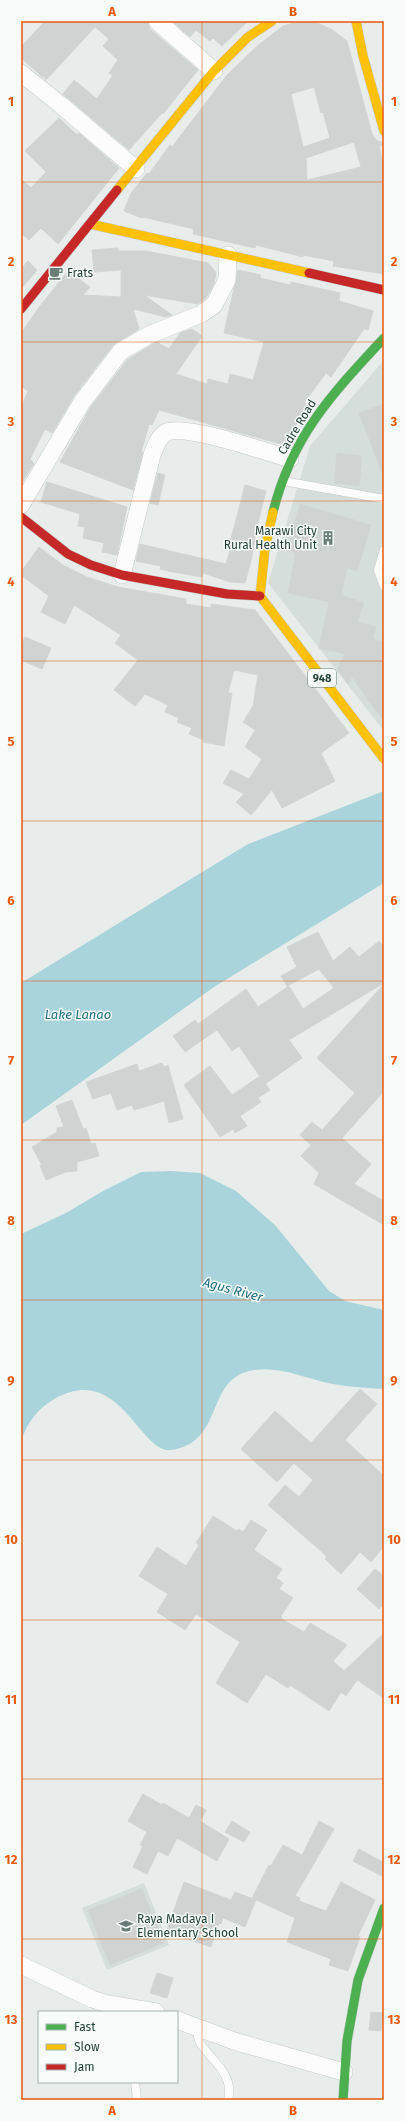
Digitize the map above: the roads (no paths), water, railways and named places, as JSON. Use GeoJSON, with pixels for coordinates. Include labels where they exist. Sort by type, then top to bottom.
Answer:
{"type":"FeatureCollection","features":[{"type":"Feature","properties":{"kind":"main road"},"geometry":{"type":"LineString","coordinates":[[21,309],[214,71],[248,37],[272,21]]}},
{"type":"Feature","properties":{"kind":"main road"},"geometry":{"type":"LineString","coordinates":[[356,21],[363,56],[384,130]]}},
{"type":"Feature","properties":{"kind":"main road"},"geometry":{"type":"LineString","coordinates":[[90,224],[384,290]]}},
{"type":"Feature","properties":{"kind":"main road","name":"Cadre Road"},"geometry":{"type":"LineString","coordinates":[[260,596],[264,552],[271,518],[290,459],[314,419],[331,396],[384,338]]}},
{"type":"Feature","properties":{"kind":"main road"},"geometry":{"type":"LineString","coordinates":[[21,517],[68,554],[91,565],[122,575],[227,594],[260,596]]}},
{"type":"Feature","properties":{"kind":"main road","name":"948"},"geometry":{"type":"LineString","coordinates":[[260,596],[384,759]]}},
{"type":"Feature","properties":{"kind":"main road"},"geometry":{"type":"LineString","coordinates":[[343,2100],[344,2072],[351,2012],[358,1980],[383,1913]]}},
{"type":"Feature","properties":{"kind":"street"},"geometry":{"type":"LineString","coordinates":[[157,21],[214,71]]}},
{"type":"Feature","properties":{"kind":"street"},"geometry":{"type":"LineString","coordinates":[[21,73],[136,169]]}},
{"type":"Feature","properties":{"kind":"street"},"geometry":{"type":"LineString","coordinates":[[21,505],[82,402],[122,351],[149,335],[201,314],[214,305],[227,280],[228,255]]}},
{"type":"Feature","properties":{"kind":"street"},"geometry":{"type":"LineString","coordinates":[[122,575],[152,455],[157,442],[164,434],[175,430],[188,432],[239,443],[290,459]]}},
{"type":"Feature","properties":{"kind":"street"},"geometry":{"type":"LineString","coordinates":[[21,1965],[110,2008],[144,2011]]}},
{"type":"Feature","properties":{"kind":"street"},"geometry":{"type":"LineString","coordinates":[[178,2020],[199,2029],[282,2056],[344,2072]]}},
{"type":"Feature","properties":{"kind":"lane"},"geometry":{"type":"LineString","coordinates":[[283,481],[384,499]]}},
{"type":"Feature","properties":{"kind":"lane"},"geometry":{"type":"LineString","coordinates":[[384,550],[378,570],[384,586]]}},
{"type":"Feature","properties":{"kind":"lane"},"geometry":{"type":"LineString","coordinates":[[199,2029],[198,2037],[200,2043],[225,2074],[229,2084],[228,2100]]}},
{"type":"Feature","properties":{"kind":"lane"},"geometry":{"type":"LineString","coordinates":[[135,2083],[137,2100]]}},
{"type":"Feature","properties":{"kind":"water","name":"Lake Lanao"},"geometry":{"type":"Polygon","coordinates":[[[384,791],[384,883],[214,987],[21,1125],[21,983],[248,844],[384,791]]]}},
{"type":"Feature","properties":{"kind":"water","name":"Agus River"},"geometry":{"type":"Polygon","coordinates":[[[171,1171],[200,1173],[236,1191],[275,1225],[329,1291],[345,1301],[384,1310],[384,1389],[333,1384],[270,1369],[249,1371],[235,1377],[226,1387],[207,1425],[199,1436],[188,1445],[171,1450],[160,1447],[149,1439],[126,1412],[112,1400],[97,1392],[78,1390],[56,1398],[44,1406],[34,1416],[26,1428],[21,1442],[21,1234],[66,1213],[103,1191],[141,1172],[171,1171]]]}},
{"type":"Feature","properties":{"kind":"place","name":"Frats"},"geometry":{"type":"Point","coordinates":[56,273]}},
{"type":"Feature","properties":{"kind":"place","name":"Marawi City Rural Health Unit"},"geometry":{"type":"Point","coordinates":[328,538]}},
{"type":"Feature","properties":{"kind":"place","name":"Raya Madaya I Elementary School"},"geometry":{"type":"Point","coordinates":[126,1926]}}]}
